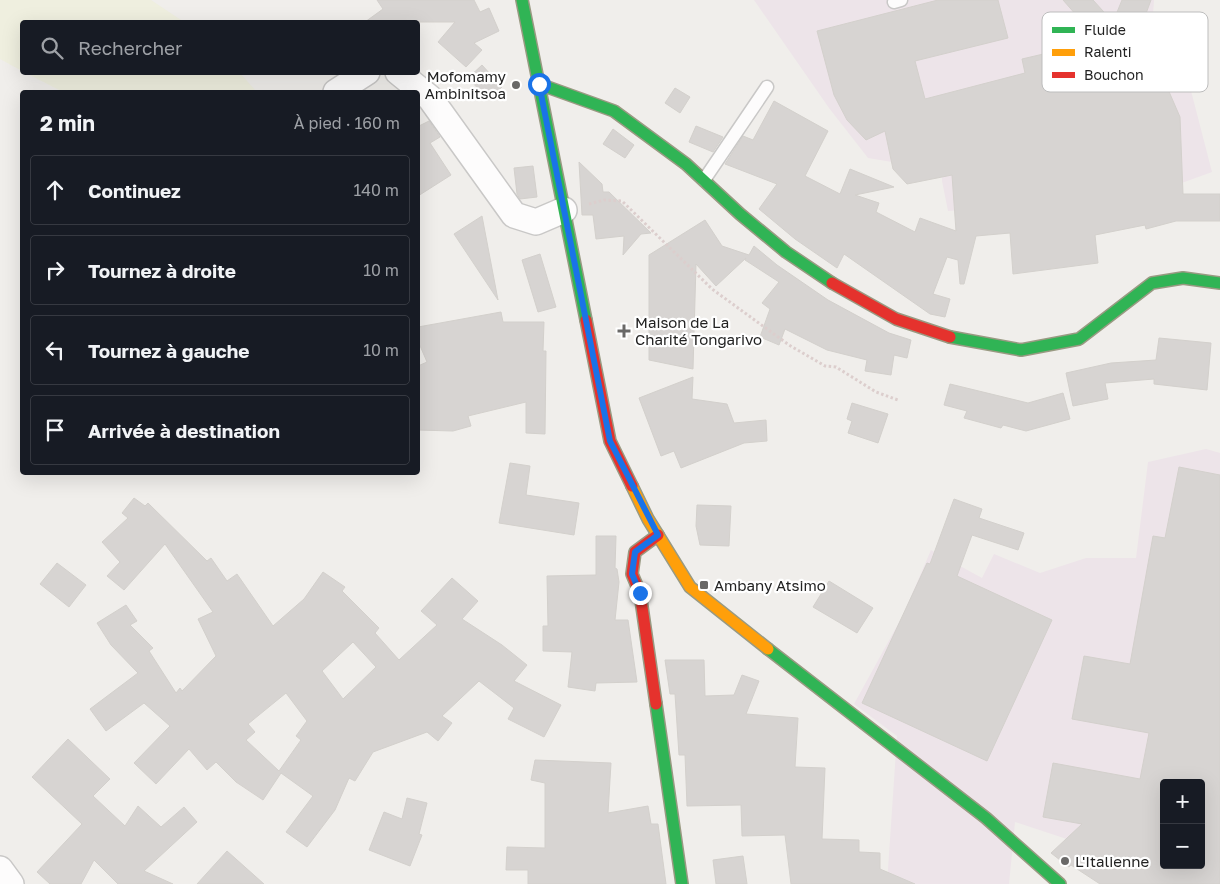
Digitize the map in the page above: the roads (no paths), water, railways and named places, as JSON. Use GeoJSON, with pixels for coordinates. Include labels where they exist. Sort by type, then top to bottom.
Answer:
{"type":"FeatureCollection","features":[{"type":"Feature","properties":{"kind":"street"},"geometry":{"type":"LineString","coordinates":[[522,0],[610,441],[658,535],[690,587],[981,814],[1036,860],[1060,884]]}},
{"type":"Feature","properties":{"kind":"street"},"geometry":{"type":"LineString","coordinates":[[339,90],[362,75]]}},
{"type":"Feature","properties":{"kind":"street"},"geometry":{"type":"LineString","coordinates":[[402,75],[430,98],[514,215],[536,222],[564,210]]}},
{"type":"Feature","properties":{"kind":"street"},"geometry":{"type":"LineString","coordinates":[[539,84],[614,111],[686,164],[786,252],[836,286],[896,319],[956,339],[1021,350],[1079,339],[1152,283],[1183,278],[1220,284]]}},
{"type":"Feature","properties":{"kind":"street"},"geometry":{"type":"LineString","coordinates":[[658,535],[635,552],[632,574],[640,593],[682,884]]}},
{"type":"Feature","properties":{"kind":"street"},"geometry":{"type":"LineString","coordinates":[[0,869],[11,884]]}},
{"type":"Feature","properties":{"kind":"lane"},"geometry":{"type":"LineString","coordinates":[[704,180],[767,87]]}},
{"type":"Feature","properties":{"kind":"place","name":"Mofomamy Ambinitsoa"},"geometry":{"type":"Point","coordinates":[516,85]}},
{"type":"Feature","properties":{"kind":"place","name":"Maison de La Charité Tongarivo"},"geometry":{"type":"Point","coordinates":[624,331]}},
{"type":"Feature","properties":{"kind":"place","name":"Ambany Atsimo"},"geometry":{"type":"Point","coordinates":[704,585]}},
{"type":"Feature","properties":{"kind":"place","name":"L'Italienne"},"geometry":{"type":"Point","coordinates":[1065,861]}}]}
